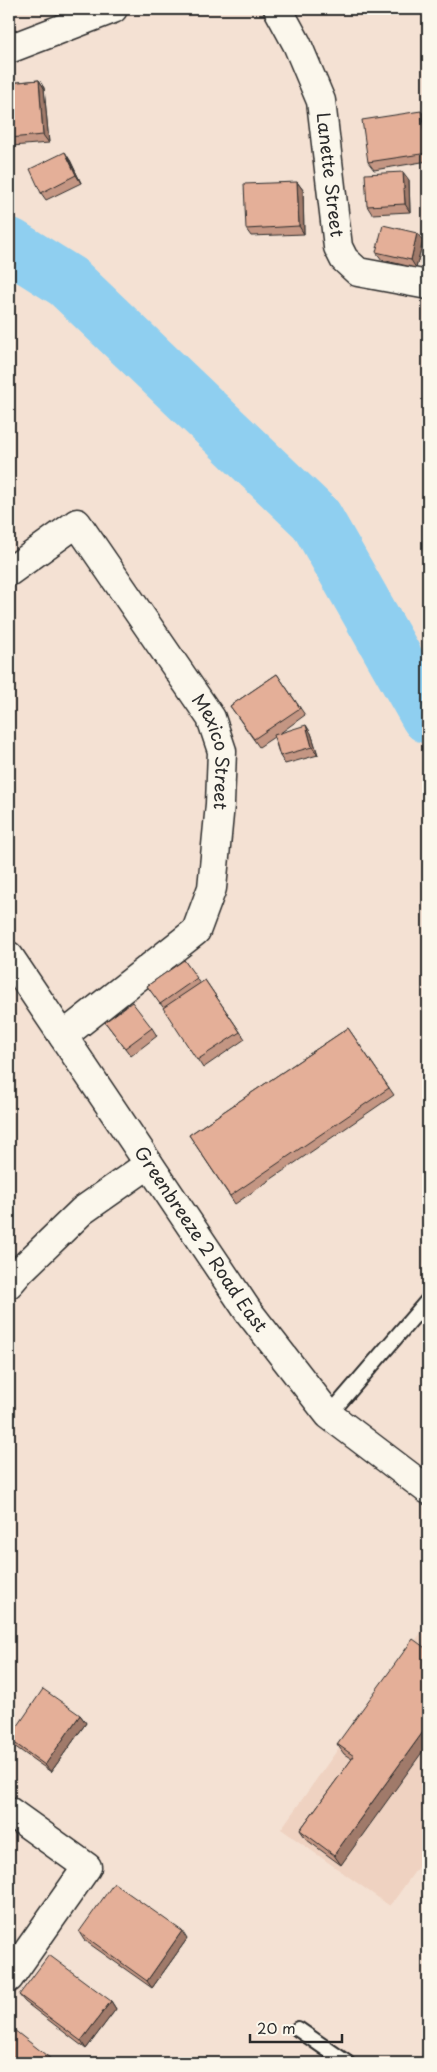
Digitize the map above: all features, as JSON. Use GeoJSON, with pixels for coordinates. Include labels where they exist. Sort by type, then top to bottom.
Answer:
{"type":"FeatureCollection","features":[{"type":"Feature","properties":{"kind":"street"},"geometry":{"type":"LineString","coordinates":[[9,49],[113,9]]}},
{"type":"Feature","properties":{"kind":"street","name":"Lanette Street"},"geometry":{"type":"LineString","coordinates":[[278,9],[297,44],[322,100],[338,247],[344,259],[358,272],[428,285]]}},
{"type":"Feature","properties":{"kind":"street","name":"Mexico Street"},"geometry":{"type":"LineString","coordinates":[[9,572],[77,523],[211,718],[222,751],[220,804],[212,888],[196,931],[63,1036]]}},
{"type":"Feature","properties":{"kind":"street","name":"Greenbreeze 2 Road East"},"geometry":{"type":"LineString","coordinates":[[9,956],[248,1311],[329,1415],[428,1490]]}},
{"type":"Feature","properties":{"kind":"street"},"geometry":{"type":"LineString","coordinates":[[9,1284],[82,1211],[149,1164]]}},
{"type":"Feature","properties":{"kind":"street"},"geometry":{"type":"LineString","coordinates":[[9,1811],[87,1868],[9,1978]]}},
{"type":"Feature","properties":{"kind":"lane"},"geometry":{"type":"LineString","coordinates":[[329,1415],[428,1300]]}},
{"type":"Feature","properties":{"kind":"lane"},"geometry":{"type":"LineString","coordinates":[[298,2029],[347,2063]]}},
{"type":"Feature","properties":{"kind":"shaded area"},"geometry":{"type":"Polygon","coordinates":[[[428,1623],[428,1853],[390,1906],[281,1829],[428,1623]]]}},
{"type":"Feature","properties":{"kind":"building"},"geometry":{"type":"Polygon","coordinates":[[[39,80],[43,135],[9,138],[9,83],[39,80]]]}},
{"type":"Feature","properties":{"kind":"building"},"geometry":{"type":"Polygon","coordinates":[[[421,111],[428,153],[368,162],[362,120],[421,111]]]}},
{"type":"Feature","properties":{"kind":"building"},"geometry":{"type":"Polygon","coordinates":[[[65,152],[76,175],[41,193],[30,169],[65,152]]]}},
{"type":"Feature","properties":{"kind":"building"},"geometry":{"type":"Polygon","coordinates":[[[403,172],[405,204],[367,206],[365,174],[403,172]]]}},
{"type":"Feature","properties":{"kind":"building"},"geometry":{"type":"Polygon","coordinates":[[[297,182],[299,226],[246,229],[244,184],[297,182]]]}},
{"type":"Feature","properties":{"kind":"building"},"geometry":{"type":"Polygon","coordinates":[[[383,225],[417,233],[411,260],[376,252],[383,225]]]}},
{"type":"Feature","properties":{"kind":"building"},"geometry":{"type":"Polygon","coordinates":[[[425,236],[428,236],[428,264],[421,263],[425,236]]]}},
{"type":"Feature","properties":{"kind":"building"},"geometry":{"type":"Polygon","coordinates":[[[277,674],[300,708],[254,739],[230,706],[277,674]]]}},
{"type":"Feature","properties":{"kind":"building"},"geometry":{"type":"Polygon","coordinates":[[[306,725],[312,747],[280,756],[274,735],[306,725]]]}},
{"type":"Feature","properties":{"kind":"building"},"geometry":{"type":"Polygon","coordinates":[[[184,960],[197,978],[160,1004],[147,986],[184,960]]]}},
{"type":"Feature","properties":{"kind":"building"},"geometry":{"type":"Polygon","coordinates":[[[205,980],[240,1032],[197,1060],[163,1008],[205,980]]]}},
{"type":"Feature","properties":{"kind":"building"},"geometry":{"type":"Polygon","coordinates":[[[132,1002],[152,1028],[125,1048],[105,1022],[132,1002]]]}},
{"type":"Feature","properties":{"kind":"building"},"geometry":{"type":"Polygon","coordinates":[[[348,1028],[389,1088],[230,1196],[189,1135],[348,1028]]]}},
{"type":"Feature","properties":{"kind":"building"},"geometry":{"type":"Polygon","coordinates":[[[428,1141],[428,1150],[424,1147],[428,1141]]]}},
{"type":"Feature","properties":{"kind":"building"},"geometry":{"type":"Polygon","coordinates":[[[413,1639],[428,1650],[428,1725],[334,1855],[300,1830],[354,1756],[337,1744],[413,1639]]]}},
{"type":"Feature","properties":{"kind":"building"},"geometry":{"type":"Polygon","coordinates":[[[43,1689],[80,1715],[45,1765],[9,1739],[43,1689]]]}},
{"type":"Feature","properties":{"kind":"building"},"geometry":{"type":"Polygon","coordinates":[[[114,1883],[182,1931],[147,1981],[79,1932],[114,1883]]]}},
{"type":"Feature","properties":{"kind":"building"},"geometry":{"type":"Polygon","coordinates":[[[49,1955],[111,2001],[81,2041],[19,1995],[49,1955]]]}},
{"type":"Feature","properties":{"kind":"building"},"geometry":{"type":"Polygon","coordinates":[[[9,2026],[51,2059],[48,2063],[9,2063],[9,2026]]]}},
{"type":"Feature","properties":{"kind":"waterway"},"geometry":{"type":"LineString","coordinates":[[9,245],[68,282],[316,519],[428,716]]}}]}
